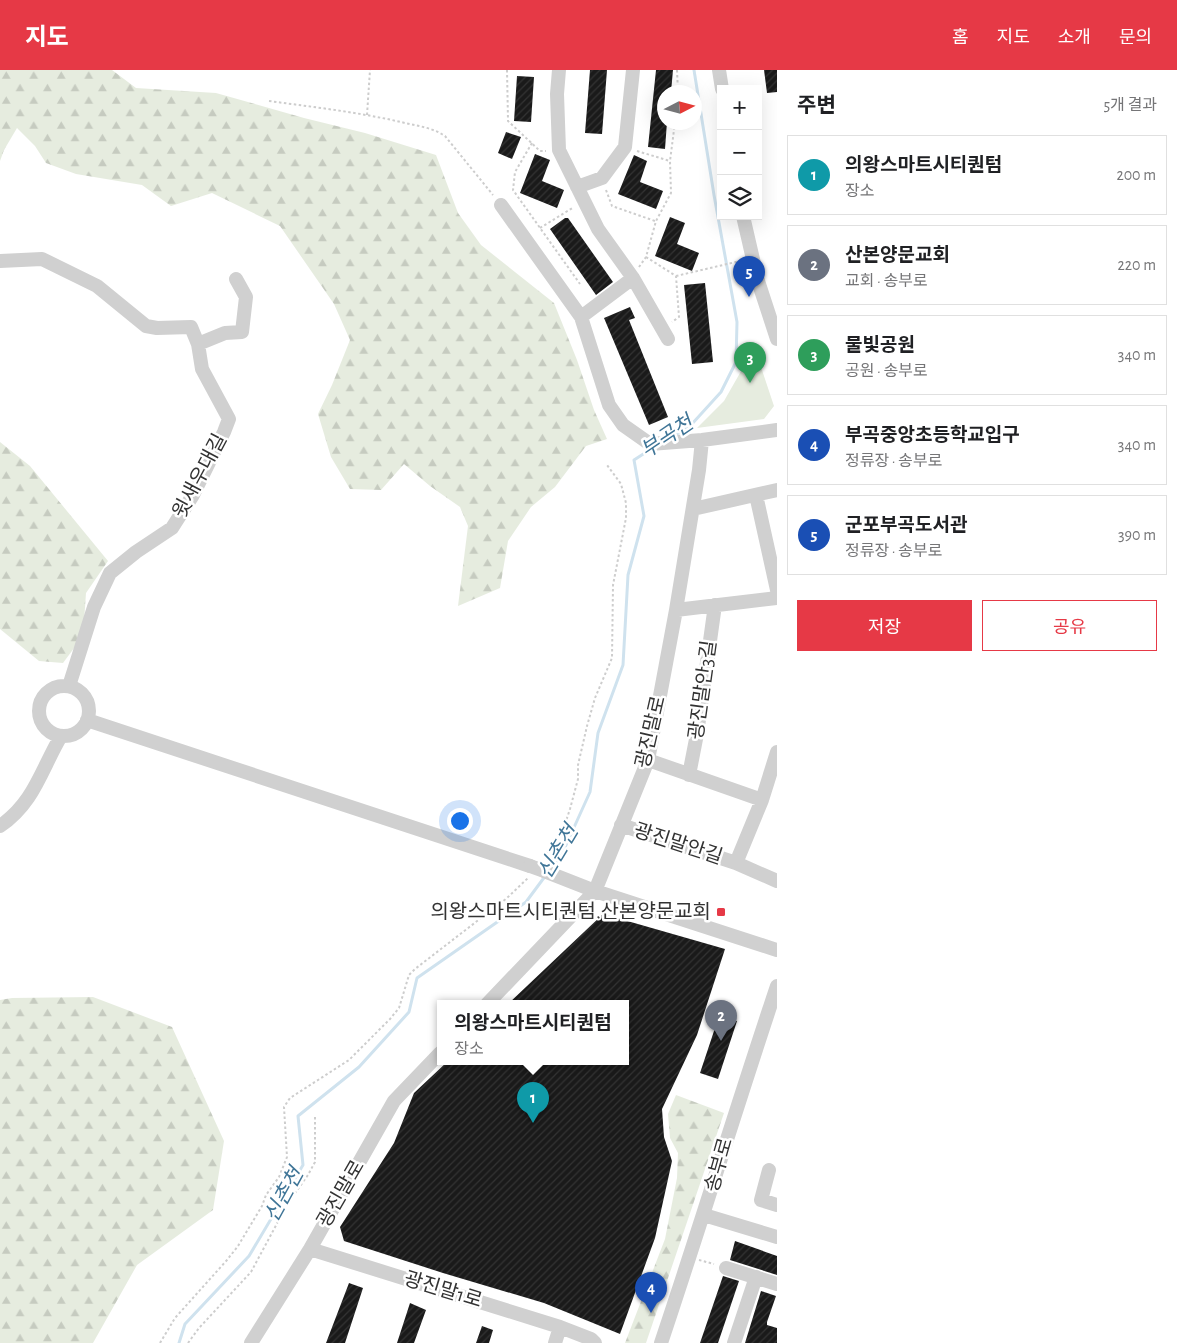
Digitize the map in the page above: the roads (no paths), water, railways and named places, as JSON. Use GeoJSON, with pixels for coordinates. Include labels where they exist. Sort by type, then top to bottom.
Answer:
{"type":"FeatureCollection","features":[{"type":"Feature","properties":{"kind":"street"},"geometry":{"type":"LineString","coordinates":[[559,70],[557,94],[559,150],[598,229],[633,278],[665,334]]}},
{"type":"Feature","properties":{"kind":"street"},"geometry":{"type":"LineString","coordinates":[[577,187],[602,178],[625,147],[633,70]]}},
{"type":"Feature","properties":{"kind":"street"},"geometry":{"type":"LineString","coordinates":[[719,70],[721,85]]}},
{"type":"Feature","properties":{"kind":"street"},"geometry":{"type":"LineString","coordinates":[[501,205],[581,317],[609,405],[623,425],[650,444],[696,441],[777,430]]}},
{"type":"Feature","properties":{"kind":"street"},"geometry":{"type":"LineString","coordinates":[[744,220],[758,281],[777,339]]}},
{"type":"Feature","properties":{"kind":"street","name":"윗새우대길"},"geometry":{"type":"LineString","coordinates":[[0,261],[42,259],[97,286],[146,326],[157,328],[191,327],[198,344],[202,369],[229,419],[193,495],[172,528],[136,552],[110,573],[94,607],[69,686]]}},
{"type":"Feature","properties":{"kind":"street"},"geometry":{"type":"LineString","coordinates":[[581,317],[633,278]]}},
{"type":"Feature","properties":{"kind":"street"},"geometry":{"type":"LineString","coordinates":[[198,344],[225,333],[242,332],[246,297],[236,279]]}},
{"type":"Feature","properties":{"kind":"street","name":"광진말로"},"geometry":{"type":"LineString","coordinates":[[491,1000],[595,891],[648,760],[676,610],[692,509],[696,441]]}},
{"type":"Feature","properties":{"kind":"street"},"geometry":{"type":"LineString","coordinates":[[692,509],[777,490]]}},
{"type":"Feature","properties":{"kind":"street"},"geometry":{"type":"LineString","coordinates":[[756,495],[777,590]]}},
{"type":"Feature","properties":{"kind":"street"},"geometry":{"type":"LineString","coordinates":[[676,610],[777,598]]}},
{"type":"Feature","properties":{"kind":"street","name":"광진말안3길"},"geometry":{"type":"LineString","coordinates":[[689,775],[697,734],[715,605]]}},
{"type":"Feature","properties":{"kind":"street"},"geometry":{"type":"LineString","coordinates":[[56,686],[69,686],[79,691],[85,697],[88,704],[87,720],[77,732],[69,736],[55,734],[40,721],[38,713],[39,704],[48,690],[56,686]]}},
{"type":"Feature","properties":{"kind":"street"},"geometry":{"type":"LineString","coordinates":[[87,720],[535,866],[595,891],[777,950]]}},
{"type":"Feature","properties":{"kind":"street"},"geometry":{"type":"LineString","coordinates":[[0,826],[15,816],[32,794],[47,760],[55,734]]}},
{"type":"Feature","properties":{"kind":"street","name":"광진말안길"},"geometry":{"type":"LineString","coordinates":[[621,825],[736,863],[762,800],[777,752]]}},
{"type":"Feature","properties":{"kind":"street"},"geometry":{"type":"LineString","coordinates":[[648,760],[762,800]]}},
{"type":"Feature","properties":{"kind":"street"},"geometry":{"type":"LineString","coordinates":[[736,863],[777,881]]}},
{"type":"Feature","properties":{"kind":"street","name":"송부로"},"geometry":{"type":"LineString","coordinates":[[661,1343],[777,986]]}},
{"type":"Feature","properties":{"kind":"street","name":"광진말로"},"geometry":{"type":"LineString","coordinates":[[251,1343],[310,1249],[394,1101],[437,1056]]}},
{"type":"Feature","properties":{"kind":"street"},"geometry":{"type":"LineString","coordinates":[[769,1170],[760,1200],[777,1205]]}},
{"type":"Feature","properties":{"kind":"street"},"geometry":{"type":"LineString","coordinates":[[704,1215],[777,1237]]}},
{"type":"Feature","properties":{"kind":"street","name":"광진말1로"},"geometry":{"type":"LineString","coordinates":[[310,1249],[560,1327],[595,1343]]}},
{"type":"Feature","properties":{"kind":"street"},"geometry":{"type":"LineString","coordinates":[[726,1268],[777,1284]]}},
{"type":"Feature","properties":{"kind":"street"},"geometry":{"type":"LineString","coordinates":[[734,1343],[756,1277]]}},
{"type":"Feature","properties":{"kind":"street"},"geometry":{"type":"LineString","coordinates":[[555,1343],[560,1327]]}},
{"type":"Feature","properties":{"kind":"waterway","name":"부곡천"},"geometry":{"type":"LineString","coordinates":[[672,437],[691,425],[721,392],[736,362],[737,322],[694,70]]}},
{"type":"Feature","properties":{"kind":"waterway","name":"신촌천"},"geometry":{"type":"LineString","coordinates":[[551,868],[562,854],[590,792],[598,733],[623,665],[628,575],[644,516],[634,460],[651,449]]}},
{"type":"Feature","properties":{"kind":"waterway","name":"신촌천"},"geometry":{"type":"LineString","coordinates":[[179,1343],[185,1324],[249,1256],[303,1165],[298,1116],[359,1067],[409,1012],[417,978],[526,902],[546,875]]}},
{"type":"Feature","properties":{"kind":"place","name":"군포부곡도서관"},"geometry":{"type":"Point","coordinates":[749,297]}},
{"type":"Feature","properties":{"kind":"place","name":"물빛공원"},"geometry":{"type":"Point","coordinates":[750,383]}},
{"type":"Feature","properties":{"kind":"place","name":"의왕스마트시티퀀텀.산본양문교회"},"geometry":{"type":"Point","coordinates":[721,912]}},
{"type":"Feature","properties":{"kind":"place","name":"산본양문교회"},"geometry":{"type":"Point","coordinates":[721,1041]}},
{"type":"Feature","properties":{"kind":"place","name":"의왕스마트시티퀀텀"},"geometry":{"type":"Point","coordinates":[533,1123]}},
{"type":"Feature","properties":{"kind":"place","name":"부곡중앙초등학교입구"},"geometry":{"type":"Point","coordinates":[651,1313]}}]}
